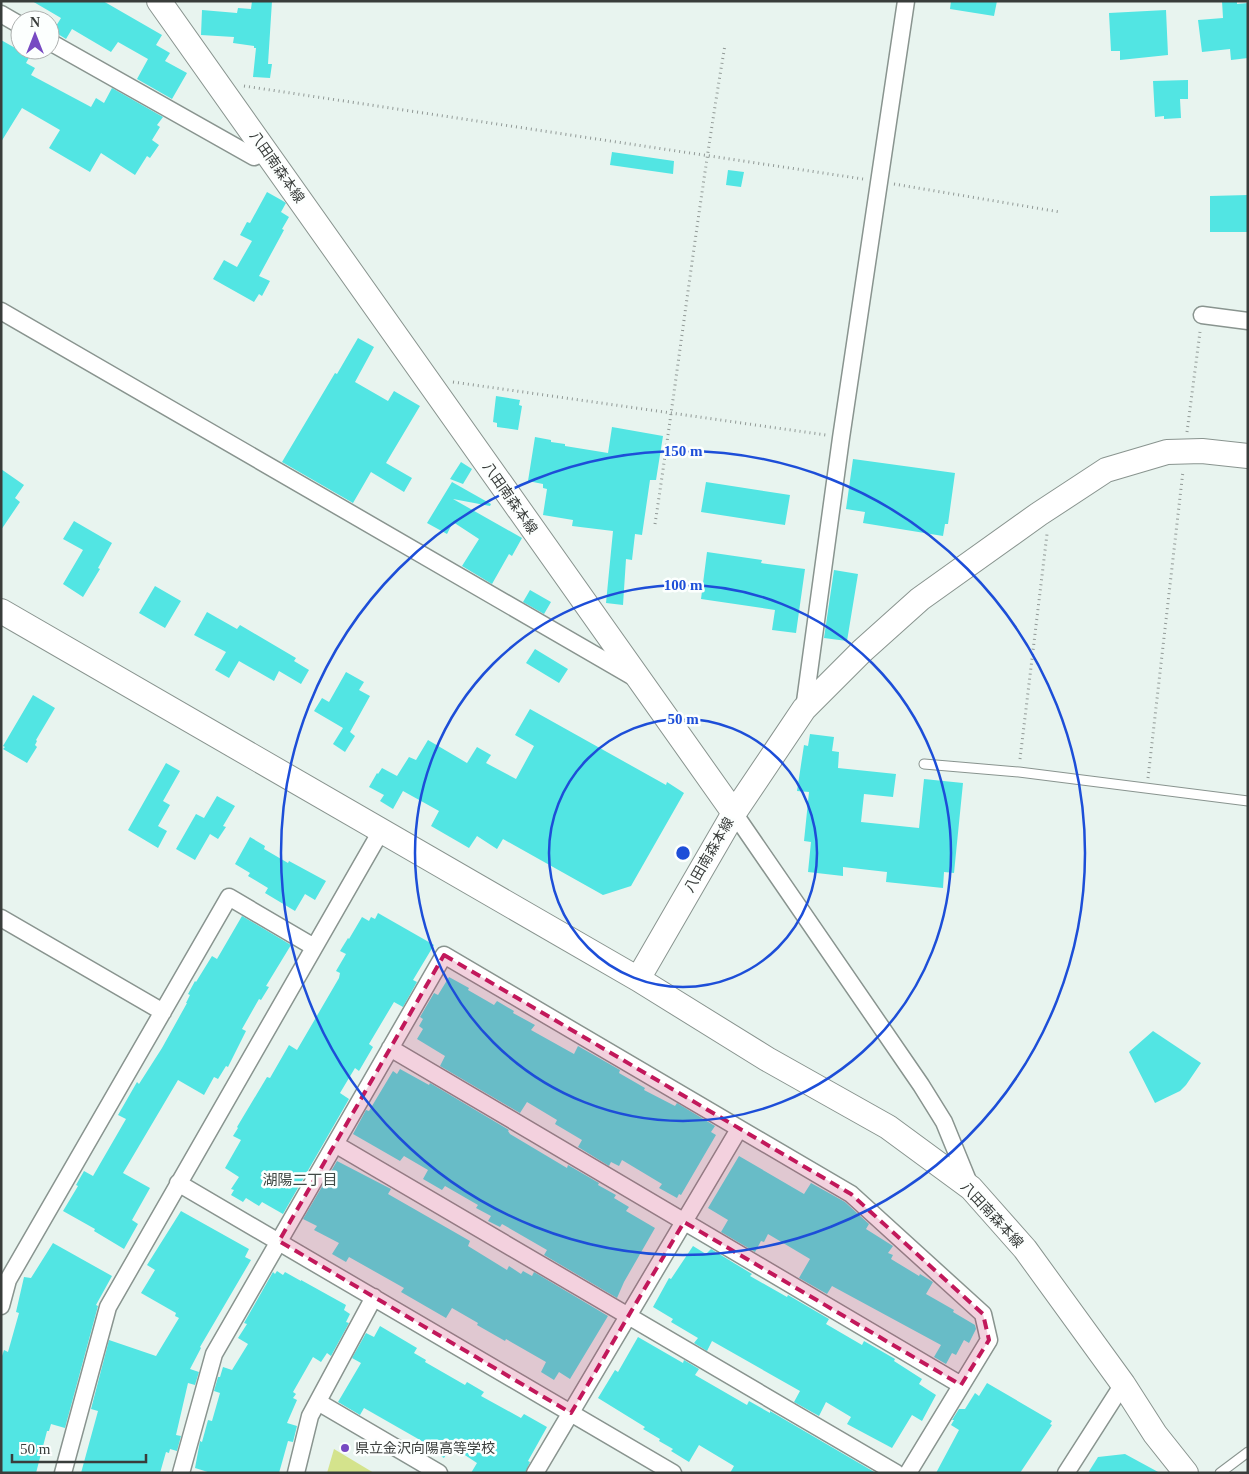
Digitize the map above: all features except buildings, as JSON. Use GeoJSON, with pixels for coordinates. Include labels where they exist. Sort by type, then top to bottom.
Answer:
{"type":"FeatureCollection","features":[{"type":"Feature","properties":{"kind":"main road","name":"八田南森本線"},"geometry":{"type":"LineString","coordinates":[[159,1],[734,813],[638,979],[767,1059],[888,1127],[971,1188],[1025,1249],[1123,1384],[1155,1434],[1186,1473]]}},
{"type":"Feature","properties":{"kind":"main road"},"geometry":{"type":"LineString","coordinates":[[734,813],[804,709],[862,651],[920,599],[1039,514],[1106,470],[1167,452],[1202,451],[1248,456]]}},
{"type":"Feature","properties":{"kind":"main road"},"geometry":{"type":"LineString","coordinates":[[1,611],[638,979]]}},
{"type":"Feature","properties":{"kind":"street"},"geometry":{"type":"LineString","coordinates":[[804,709],[841,438],[906,1]]}},
{"type":"Feature","properties":{"kind":"street"},"geometry":{"type":"LineString","coordinates":[[60,48],[254,158],[265,152]]}},
{"type":"Feature","properties":{"kind":"street"},"geometry":{"type":"LineString","coordinates":[[1,311],[639,680]]}},
{"type":"Feature","properties":{"kind":"street"},"geometry":{"type":"LineString","coordinates":[[1202,316],[1248,321]]}},
{"type":"Feature","properties":{"kind":"street"},"geometry":{"type":"LineString","coordinates":[[734,813],[944,1122],[971,1188]]}},
{"type":"Feature","properties":{"kind":"street"},"geometry":{"type":"LineString","coordinates":[[63,1473],[108,1307],[381,831]]}},
{"type":"Feature","properties":{"kind":"street"},"geometry":{"type":"LineString","coordinates":[[1,1306],[8,1280],[229,897],[314,947]]}},
{"type":"Feature","properties":{"kind":"street"},"geometry":{"type":"LineString","coordinates":[[1,918],[163,1012]]}},
{"type":"Feature","properties":{"kind":"street"},"geometry":{"type":"LineString","coordinates":[[181,1473],[214,1354],[444,955],[851,1194],[983,1314],[988,1340],[908,1473]]}},
{"type":"Feature","properties":{"kind":"street"},"geometry":{"type":"LineString","coordinates":[[390,1048],[961,1385]]}},
{"type":"Feature","properties":{"kind":"street"},"geometry":{"type":"LineString","coordinates":[[536,1473],[739,1128]]}},
{"type":"Feature","properties":{"kind":"street"},"geometry":{"type":"LineString","coordinates":[[335,1144],[896,1473]]}},
{"type":"Feature","properties":{"kind":"street"},"geometry":{"type":"LineString","coordinates":[[178,1183],[673,1473]]}},
{"type":"Feature","properties":{"kind":"street"},"geometry":{"type":"LineString","coordinates":[[296,1473],[310,1416],[374,1297]]}},
{"type":"Feature","properties":{"kind":"street"},"geometry":{"type":"LineString","coordinates":[[1066,1473],[1123,1384]]}},
{"type":"Feature","properties":{"kind":"street"},"geometry":{"type":"LineString","coordinates":[[318,1402],[439,1473]]}},
{"type":"Feature","properties":{"kind":"lane"},"geometry":{"type":"LineString","coordinates":[[924,764],[1019,772],[1248,801]]}},
{"type":"Feature","properties":{"kind":"lane"},"geometry":{"type":"LineString","coordinates":[[1220,1473],[1248,1452]]}},
{"type":"Feature","properties":{"kind":"path"},"geometry":{"type":"LineString","coordinates":[[655,524],[672,413],[706,155],[725,46]]}},
{"type":"Feature","properties":{"kind":"path"},"geometry":{"type":"LineString","coordinates":[[216,81],[706,155],[1060,212]]}},
{"type":"Feature","properties":{"kind":"path"},"geometry":{"type":"LineString","coordinates":[[1147,788],[1202,316]]}},
{"type":"Feature","properties":{"kind":"path"},"geometry":{"type":"LineString","coordinates":[[426,378],[841,438]]}},
{"type":"Feature","properties":{"kind":"path"},"geometry":{"type":"LineString","coordinates":[[1019,772],[1047,531],[1039,514]]}},
{"type":"Feature","properties":{"kind":"highlighted area"},"geometry":{"type":"Polygon","coordinates":[[[444,955],[851,1194],[983,1314],[989,1340],[961,1385],[684,1222],[571,1413],[279,1241],[444,955]]]}},
{"type":"Feature","properties":{"kind":"green space"},"geometry":{"type":"Polygon","coordinates":[[[334,1449],[374,1473],[327,1473],[334,1449]]]}},
{"type":"Feature","properties":{"kind":"place","name":"県立金沢向陽高等学校"},"geometry":{"type":"Point","coordinates":[345,1448]}},
{"type":"Feature","properties":{"kind":"district","name":"湖陽二丁目"},"geometry":{"type":"Point","coordinates":[300,1180]}}]}
